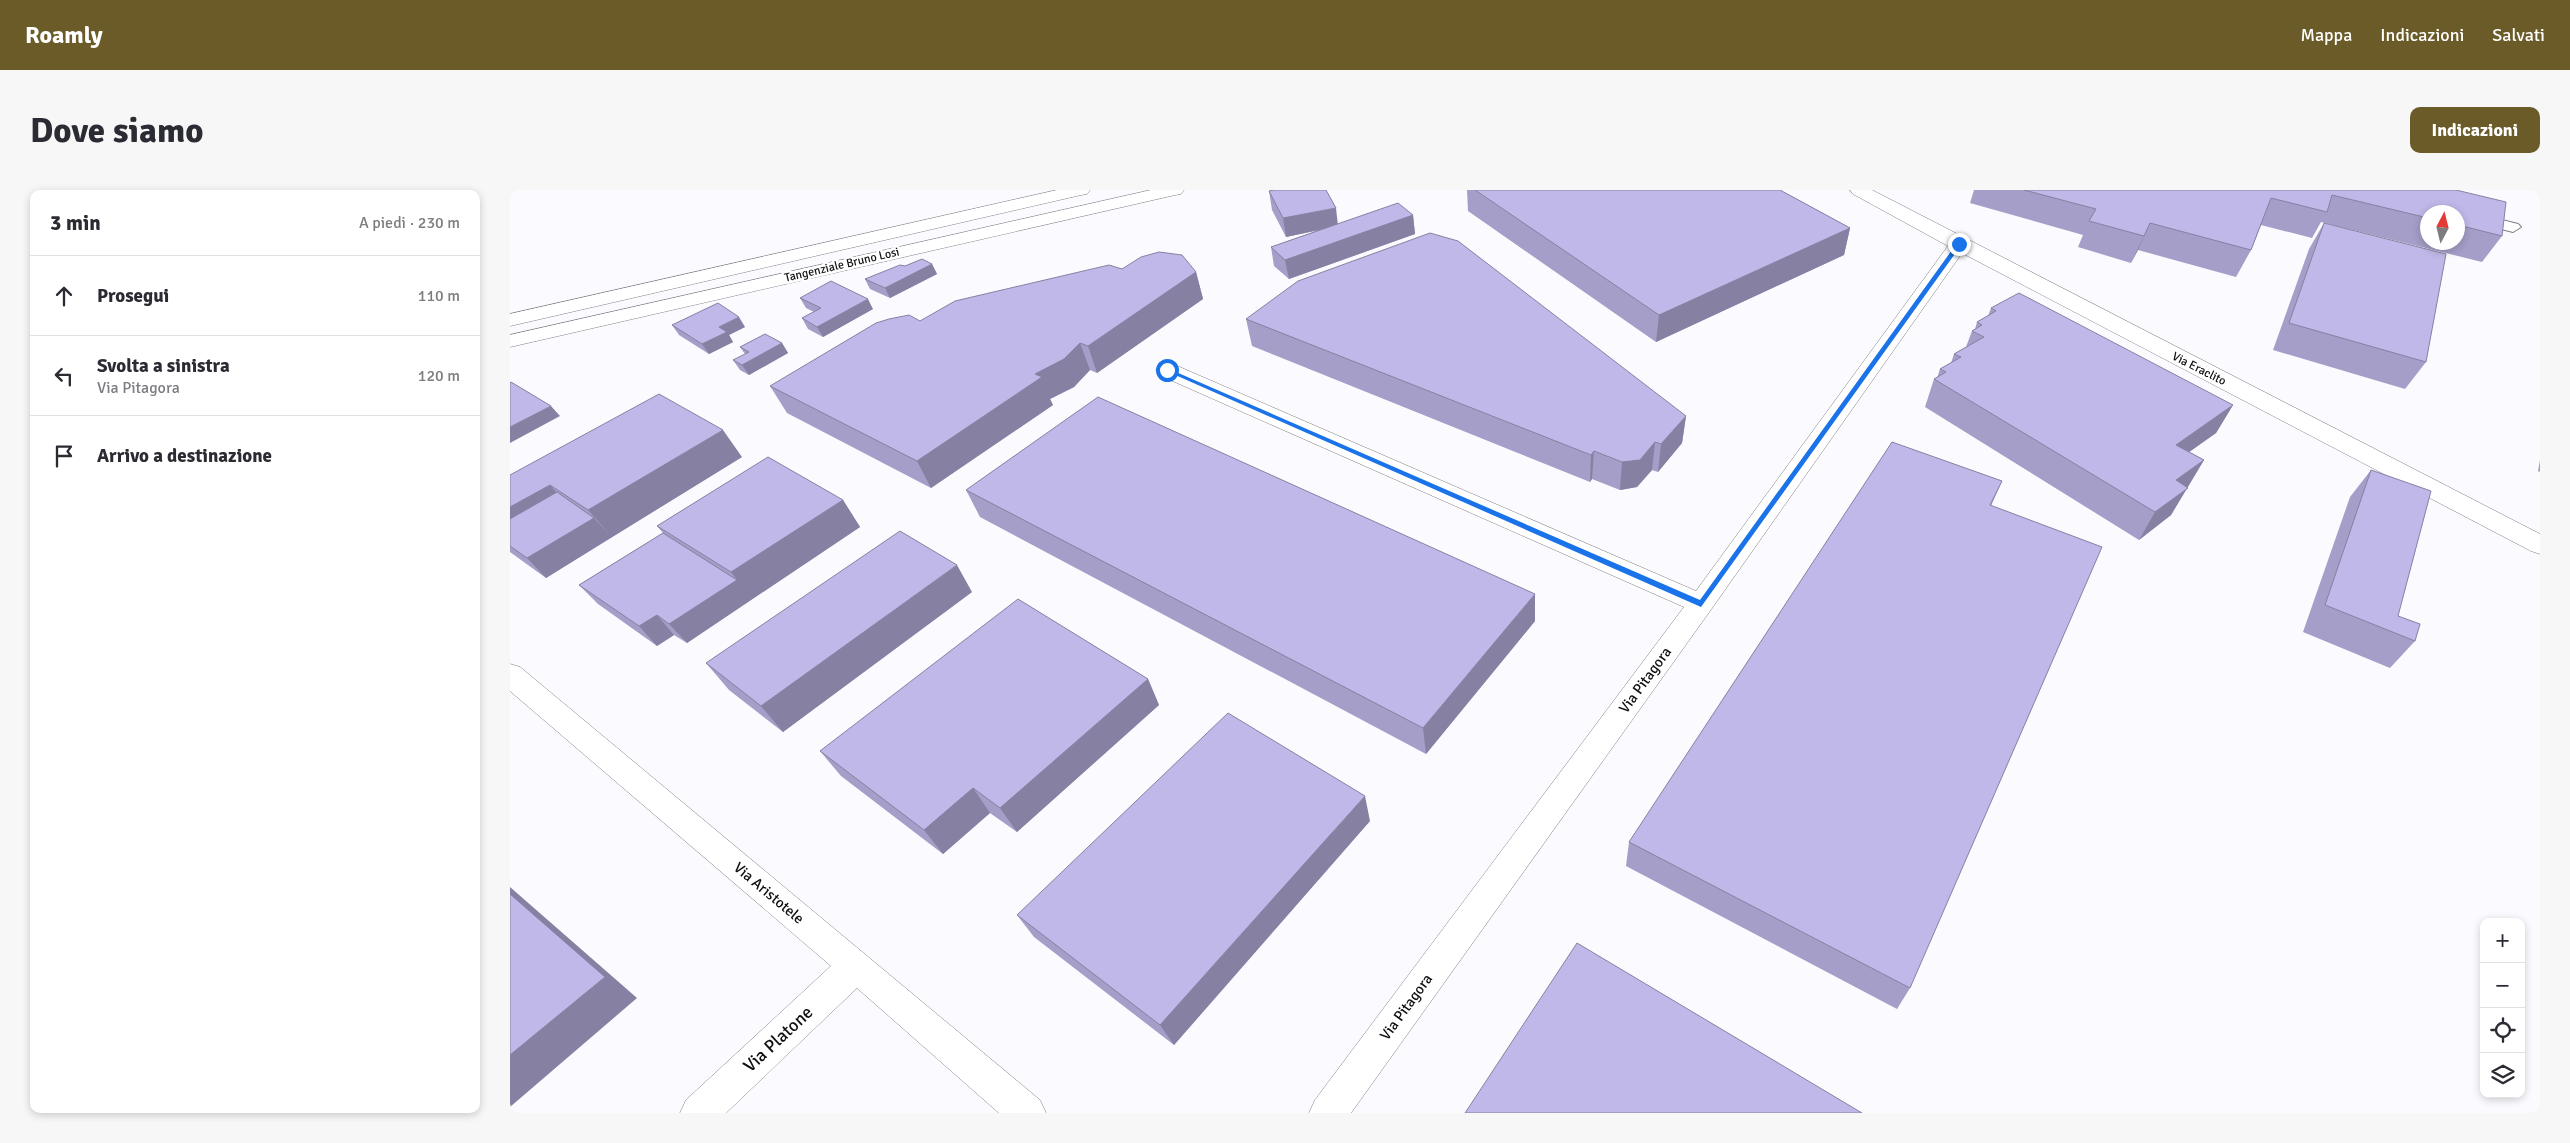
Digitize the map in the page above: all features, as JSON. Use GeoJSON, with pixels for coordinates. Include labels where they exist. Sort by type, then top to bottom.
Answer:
{"type":"FeatureCollection","features":[{"type":"Feature","properties":{"kind":"street","name":"Tangenziale Bruno Losi"},"geometry":{"type":"LineString","coordinates":[[510,320],[1081,190]]}},
{"type":"Feature","properties":{"kind":"street","name":"Tangenziale Bruno Losi"},"geometry":{"type":"LineString","coordinates":[[510,341],[1175,190]]}},
{"type":"Feature","properties":{"kind":"street","name":"Via Eraclito"},"geometry":{"type":"LineString","coordinates":[[1859,190],[1959,244],[2540,545]]}},
{"type":"Feature","properties":{"kind":"street","name":"Via Pitagora"},"geometry":{"type":"LineString","coordinates":[[1328,1113],[1701,604],[1959,244]]}},
{"type":"Feature","properties":{"kind":"street"},"geometry":{"type":"LineString","coordinates":[[1167,370],[1701,604]]}},
{"type":"Feature","properties":{"kind":"street","name":"Via Aristotele"},"geometry":{"type":"LineString","coordinates":[[510,676],[856,966],[1026,1113]]}},
{"type":"Feature","properties":{"kind":"street","name":"Via Platone"},"geometry":{"type":"LineString","coordinates":[[699,1113],[856,966]]}},
{"type":"Feature","properties":{"kind":"lane"},"geometry":{"type":"LineString","coordinates":[[2465,216],[2513,227]]}},
{"type":"Feature","properties":{"kind":"building"},"geometry":{"type":"Polygon","coordinates":[[[1326,190],[1336,208],[1283,218],[1269,191],[1326,190]]]}},
{"type":"Feature","properties":{"kind":"building"},"geometry":{"type":"Polygon","coordinates":[[[1475,190],[1780,190],[1850,228],[1659,315],[1475,190]]]}},
{"type":"Feature","properties":{"kind":"building"},"geometry":{"type":"Polygon","coordinates":[[[2024,190],[2456,190],[2506,202],[2502,236],[2465,227],[2465,205],[2420,205],[2420,216],[2332,195],[2327,212],[2271,198],[2251,250],[2150,223],[2144,236],[2089,221],[2096,209],[2024,190]]]}},
{"type":"Feature","properties":{"kind":"building"},"geometry":{"type":"Polygon","coordinates":[[[1398,203],[1413,215],[1285,260],[1271,247],[1398,203]]]}},
{"type":"Feature","properties":{"kind":"building"},"geometry":{"type":"Polygon","coordinates":[[[2324,223],[2420,247],[2420,250],[2430,250],[2446,254],[2426,362],[2289,323],[2324,223]]]}},
{"type":"Feature","properties":{"kind":"building"},"geometry":{"type":"Polygon","coordinates":[[[1430,233],[1458,241],[1686,416],[1661,444],[1655,442],[1640,460],[1622,462],[1594,451],[1591,455],[1246,319],[1298,281],[1430,233]]]}},
{"type":"Feature","properties":{"kind":"building"},"geometry":{"type":"Polygon","coordinates":[[[1159,252],[1182,255],[1196,272],[1088,346],[1080,343],[1064,359],[1035,374],[1042,377],[917,461],[770,386],[876,323],[909,315],[920,321],[955,301],[1109,265],[1122,269],[1141,257],[1159,252]]]}},
{"type":"Feature","properties":{"kind":"building"},"geometry":{"type":"Polygon","coordinates":[[[922,259],[932,264],[885,288],[865,279],[900,265],[905,266],[922,259]]]}},
{"type":"Feature","properties":{"kind":"building"},"geometry":{"type":"Polygon","coordinates":[[[831,281],[868,299],[817,327],[802,318],[821,308],[800,298],[831,281]]]}},
{"type":"Feature","properties":{"kind":"building"},"geometry":{"type":"Polygon","coordinates":[[[2019,293],[2233,405],[2176,445],[2204,460],[2176,480],[2188,488],[2155,512],[1934,379],[1946,372],[1940,369],[1961,357],[1954,354],[1984,337],[1972,331],[1982,325],[1977,322],[1996,311],[1991,308],[2019,293]]]}},
{"type":"Feature","properties":{"kind":"building"},"geometry":{"type":"Polygon","coordinates":[[[718,303],[739,317],[719,327],[727,332],[702,344],[672,325],[718,303]]]}},
{"type":"Feature","properties":{"kind":"building"},"geometry":{"type":"Polygon","coordinates":[[[765,334],[782,343],[742,365],[733,360],[749,352],[740,347],[765,334]]]}},
{"type":"Feature","properties":{"kind":"building"},"geometry":{"type":"Polygon","coordinates":[[[511,382],[551,406],[510,427],[511,382]]]}},
{"type":"Feature","properties":{"kind":"building"},"geometry":{"type":"Polygon","coordinates":[[[659,394],[723,430],[588,510],[550,485],[510,507],[510,475],[659,394]]]}},
{"type":"Feature","properties":{"kind":"building"},"geometry":{"type":"Polygon","coordinates":[[[1098,397],[1535,594],[1423,728],[966,490],[1098,397]]]}},
{"type":"Feature","properties":{"kind":"building"},"geometry":{"type":"Polygon","coordinates":[[[1892,442],[2002,481],[1990,505],[2102,547],[1910,988],[1629,842],[1892,442]]]}},
{"type":"Feature","properties":{"kind":"building"},"geometry":{"type":"Polygon","coordinates":[[[768,457],[843,500],[731,572],[657,526],[768,457]]]}},
{"type":"Feature","properties":{"kind":"building"},"geometry":{"type":"Polygon","coordinates":[[[2371,470],[2431,491],[2398,616],[2420,624],[2415,641],[2325,605],[2371,470]]]}},
{"type":"Feature","properties":{"kind":"building"},"geometry":{"type":"Polygon","coordinates":[[[557,492],[594,518],[527,558],[510,546],[510,519],[557,492]]]}},
{"type":"Feature","properties":{"kind":"building"},"geometry":{"type":"Polygon","coordinates":[[[900,531],[957,565],[761,706],[706,663],[900,531]]]}},
{"type":"Feature","properties":{"kind":"building"},"geometry":{"type":"Polygon","coordinates":[[[663,533],[737,580],[669,624],[657,615],[639,626],[579,585],[663,533]]]}},
{"type":"Feature","properties":{"kind":"building"},"geometry":{"type":"Polygon","coordinates":[[[1018,599],[1148,679],[1000,808],[973,788],[924,830],[820,751],[1018,599]]]}},
{"type":"Feature","properties":{"kind":"building"},"geometry":{"type":"Polygon","coordinates":[[[1228,713],[1365,796],[1160,1025],[1017,915],[1228,713]]]}},
{"type":"Feature","properties":{"kind":"building"},"geometry":{"type":"Polygon","coordinates":[[[510,894],[605,977],[510,1055],[510,894]]]}},
{"type":"Feature","properties":{"kind":"building"},"geometry":{"type":"Polygon","coordinates":[[[1577,943],[1862,1113],[1465,1113],[1577,943]]]}},
{"type":"Feature","properties":{"kind":"route"},"geometry":{"type":"LineString","coordinates":[[1167,370],[1701,604],[1959,244]]}}]}
